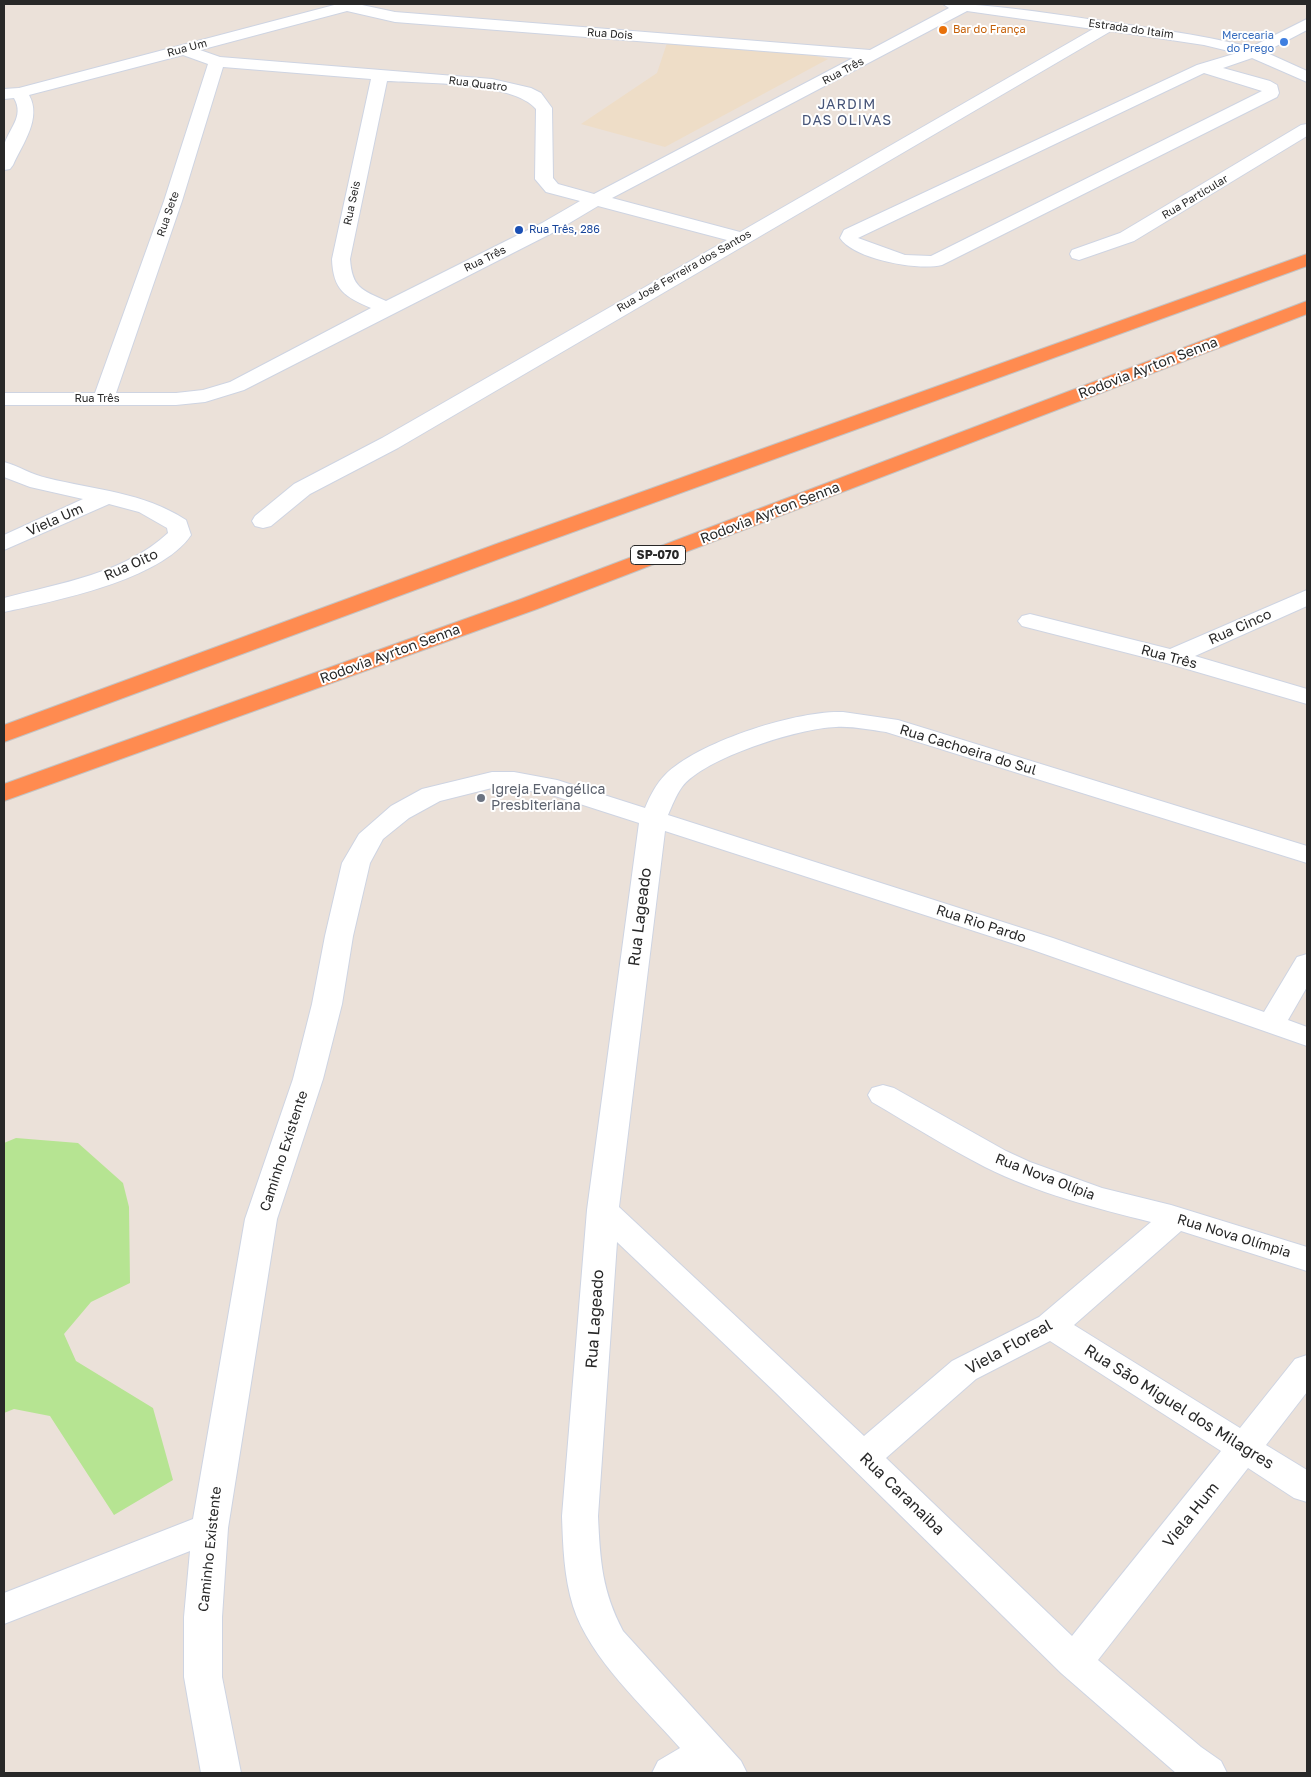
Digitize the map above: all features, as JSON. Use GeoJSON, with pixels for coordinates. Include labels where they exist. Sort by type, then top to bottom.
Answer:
{"type":"FeatureCollection","features":[{"type":"Feature","properties":{"kind":"highway"},"geometry":{"type":"LineString","coordinates":[[4,734],[507,548],[1307,260]]}},
{"type":"Feature","properties":{"kind":"highway","name":"Rodovia Ayrton Senna"},"geometry":{"type":"LineString","coordinates":[[4,793],[529,604],[1307,307]]}},
{"type":"Feature","properties":{"kind":"street","name":"Rua Dois"},"geometry":{"type":"LineString","coordinates":[[351,5],[374,14],[395,17],[875,54]]}},
{"type":"Feature","properties":{"kind":"street","name":"Rua Um"},"geometry":{"type":"LineString","coordinates":[[11,94],[351,5]]}},
{"type":"Feature","properties":{"kind":"street","name":"Estrada do Itaim"},"geometry":{"type":"LineString","coordinates":[[961,5],[1234,46],[1252,52],[1307,77]]}},
{"type":"Feature","properties":{"kind":"street","name":"Rua Três"},"geometry":{"type":"LineString","coordinates":[[4,399],[176,399],[205,396],[237,386],[549,227],[875,54],[961,5]]}},
{"type":"Feature","properties":{"kind":"street"},"geometry":{"type":"LineString","coordinates":[[1203,68],[1264,85],[1271,89],[1271,93],[935,261],[925,264],[911,262],[853,243],[849,238],[851,234],[1203,68],[1218,65],[1252,52],[1307,24]]}},
{"type":"Feature","properties":{"kind":"street","name":"Rua José Ferreira dos Santos"},"geometry":{"type":"LineString","coordinates":[[263,521],[302,489],[390,443],[740,238],[1109,26]]}},
{"type":"Feature","properties":{"kind":"street"},"geometry":{"type":"LineString","coordinates":[[1203,68],[1206,60],[1234,46]]}},
{"type":"Feature","properties":{"kind":"street"},"geometry":{"type":"LineString","coordinates":[[183,49],[217,62]]}},
{"type":"Feature","properties":{"kind":"street","name":"Rua Quatro"},"geometry":{"type":"LineString","coordinates":[[217,62],[380,74],[492,84],[512,88],[535,97],[544,108],[544,179],[552,188],[740,238]]}},
{"type":"Feature","properties":{"kind":"street","name":"Rua Sete"},"geometry":{"type":"LineString","coordinates":[[103,399],[173,201],[217,62]]}},
{"type":"Feature","properties":{"kind":"street","name":"Rua Seis"},"geometry":{"type":"LineString","coordinates":[[380,74],[341,259],[340,277],[352,292],[387,308]]}},
{"type":"Feature","properties":{"kind":"street"},"geometry":{"type":"LineString","coordinates":[[4,165],[26,117],[26,105],[11,94]]}},
{"type":"Feature","properties":{"kind":"street","name":"Rua Particular"},"geometry":{"type":"LineString","coordinates":[[1078,254],[1127,237],[1307,129]]}},
{"type":"Feature","properties":{"kind":"street","name":"Rua Oito"},"geometry":{"type":"LineString","coordinates":[[4,469],[27,480],[155,510],[178,525],[180,536],[170,546],[144,561],[96,581],[4,606]]}},
{"type":"Feature","properties":{"kind":"street"},"geometry":{"type":"LineString","coordinates":[[4,491],[27,480]]}},
{"type":"Feature","properties":{"kind":"street","name":"Viela Um"},"geometry":{"type":"LineString","coordinates":[[4,542],[105,497]]}},
{"type":"Feature","properties":{"kind":"street","name":"Rua Cinco"},"geometry":{"type":"LineString","coordinates":[[1172,657],[1307,597]]}},
{"type":"Feature","properties":{"kind":"street","name":"Rua Três"},"geometry":{"type":"LineString","coordinates":[[1030,621],[1172,657],[1307,697]]}},
{"type":"Feature","properties":{"kind":"street","name":"Rua Cachoeira do Sul"},"geometry":{"type":"LineString","coordinates":[[653,818],[674,780],[713,754],[762,735],[820,720],[836,719],[889,725],[1307,855]]}},
{"type":"Feature","properties":{"kind":"street","name":"Caminho Existente"},"geometry":{"type":"LineString","coordinates":[[221,1773],[203,1677],[202,1617],[210,1528],[261,1218],[310,1070],[327,1004],[339,936],[356,863],[372,834],[400,812],[431,795],[492,780],[514,780],[557,788],[653,818]]}},
{"type":"Feature","properties":{"kind":"street","name":"Rua Rio Pardo"},"geometry":{"type":"LineString","coordinates":[[653,818],[1043,944],[1307,1037]]}},
{"type":"Feature","properties":{"kind":"street","name":"Rua Lageado"},"geometry":{"type":"LineString","coordinates":[[653,818],[603,1210],[580,1516],[582,1561],[592,1607],[610,1642],[717,1763]]}},
{"type":"Feature","properties":{"kind":"street"},"geometry":{"type":"LineString","coordinates":[[1270,1024],[1307,963]]}},
{"type":"Feature","properties":{"kind":"street","name":"Rua Nova Olípia"},"geometry":{"type":"LineString","coordinates":[[883,1095],[995,1159],[1019,1170],[1096,1197],[1168,1216]]}},
{"type":"Feature","properties":{"kind":"street","name":"Rua Caranaiba"},"geometry":{"type":"LineString","coordinates":[[603,1210],[864,1457],[1074,1662],[1186,1759],[1207,1773]]}},
{"type":"Feature","properties":{"kind":"street","name":"Rua Nova Olímpia"},"geometry":{"type":"LineString","coordinates":[[1168,1216],[1307,1259]]}},
{"type":"Feature","properties":{"kind":"street","name":"Viela Floreal"},"geometry":{"type":"LineString","coordinates":[[864,1457],[964,1370],[1051,1326],[1168,1216]]}},
{"type":"Feature","properties":{"kind":"street","name":"Rua São Miguel dos Milagres"},"geometry":{"type":"LineString","coordinates":[[1051,1326],[1307,1488]]}},
{"type":"Feature","properties":{"kind":"street","name":"Viela Hum"},"geometry":{"type":"LineString","coordinates":[[1074,1662],[1307,1368]]}},
{"type":"Feature","properties":{"kind":"street"},"geometry":{"type":"LineString","coordinates":[[4,1609],[210,1528]]}},
{"type":"Feature","properties":{"kind":"street"},"geometry":{"type":"LineString","coordinates":[[672,1773],[717,1763]]}},
{"type":"Feature","properties":{"kind":"shaded area"},"geometry":{"type":"Polygon","coordinates":[[[667,43],[812,55],[828,59],[665,147],[581,124],[657,73],[667,43]]]}},
{"type":"Feature","properties":{"kind":"green space"},"geometry":{"type":"Polygon","coordinates":[[[16,1138],[78,1143],[123,1183],[129,1207],[130,1283],[91,1302],[64,1334],[76,1361],[153,1408],[173,1480],[114,1515],[50,1416],[14,1409],[4,1413],[4,1143],[16,1138]]]}},
{"type":"Feature","properties":{"kind":"place","name":"Bar do França"},"geometry":{"type":"Point","coordinates":[943,30]}},
{"type":"Feature","properties":{"kind":"place","name":"Mercearia do Prego"},"geometry":{"type":"Point","coordinates":[1284,42]}},
{"type":"Feature","properties":{"kind":"place","name":"Rua Três, 286"},"geometry":{"type":"Point","coordinates":[519,230]}},
{"type":"Feature","properties":{"kind":"place","name":"Igreja Evangélica Presbiteriana"},"geometry":{"type":"Point","coordinates":[481,798]}},
{"type":"Feature","properties":{"kind":"district","name":"JARDIM DAS OLIVAS"},"geometry":{"type":"Point","coordinates":[847,114]}}]}
